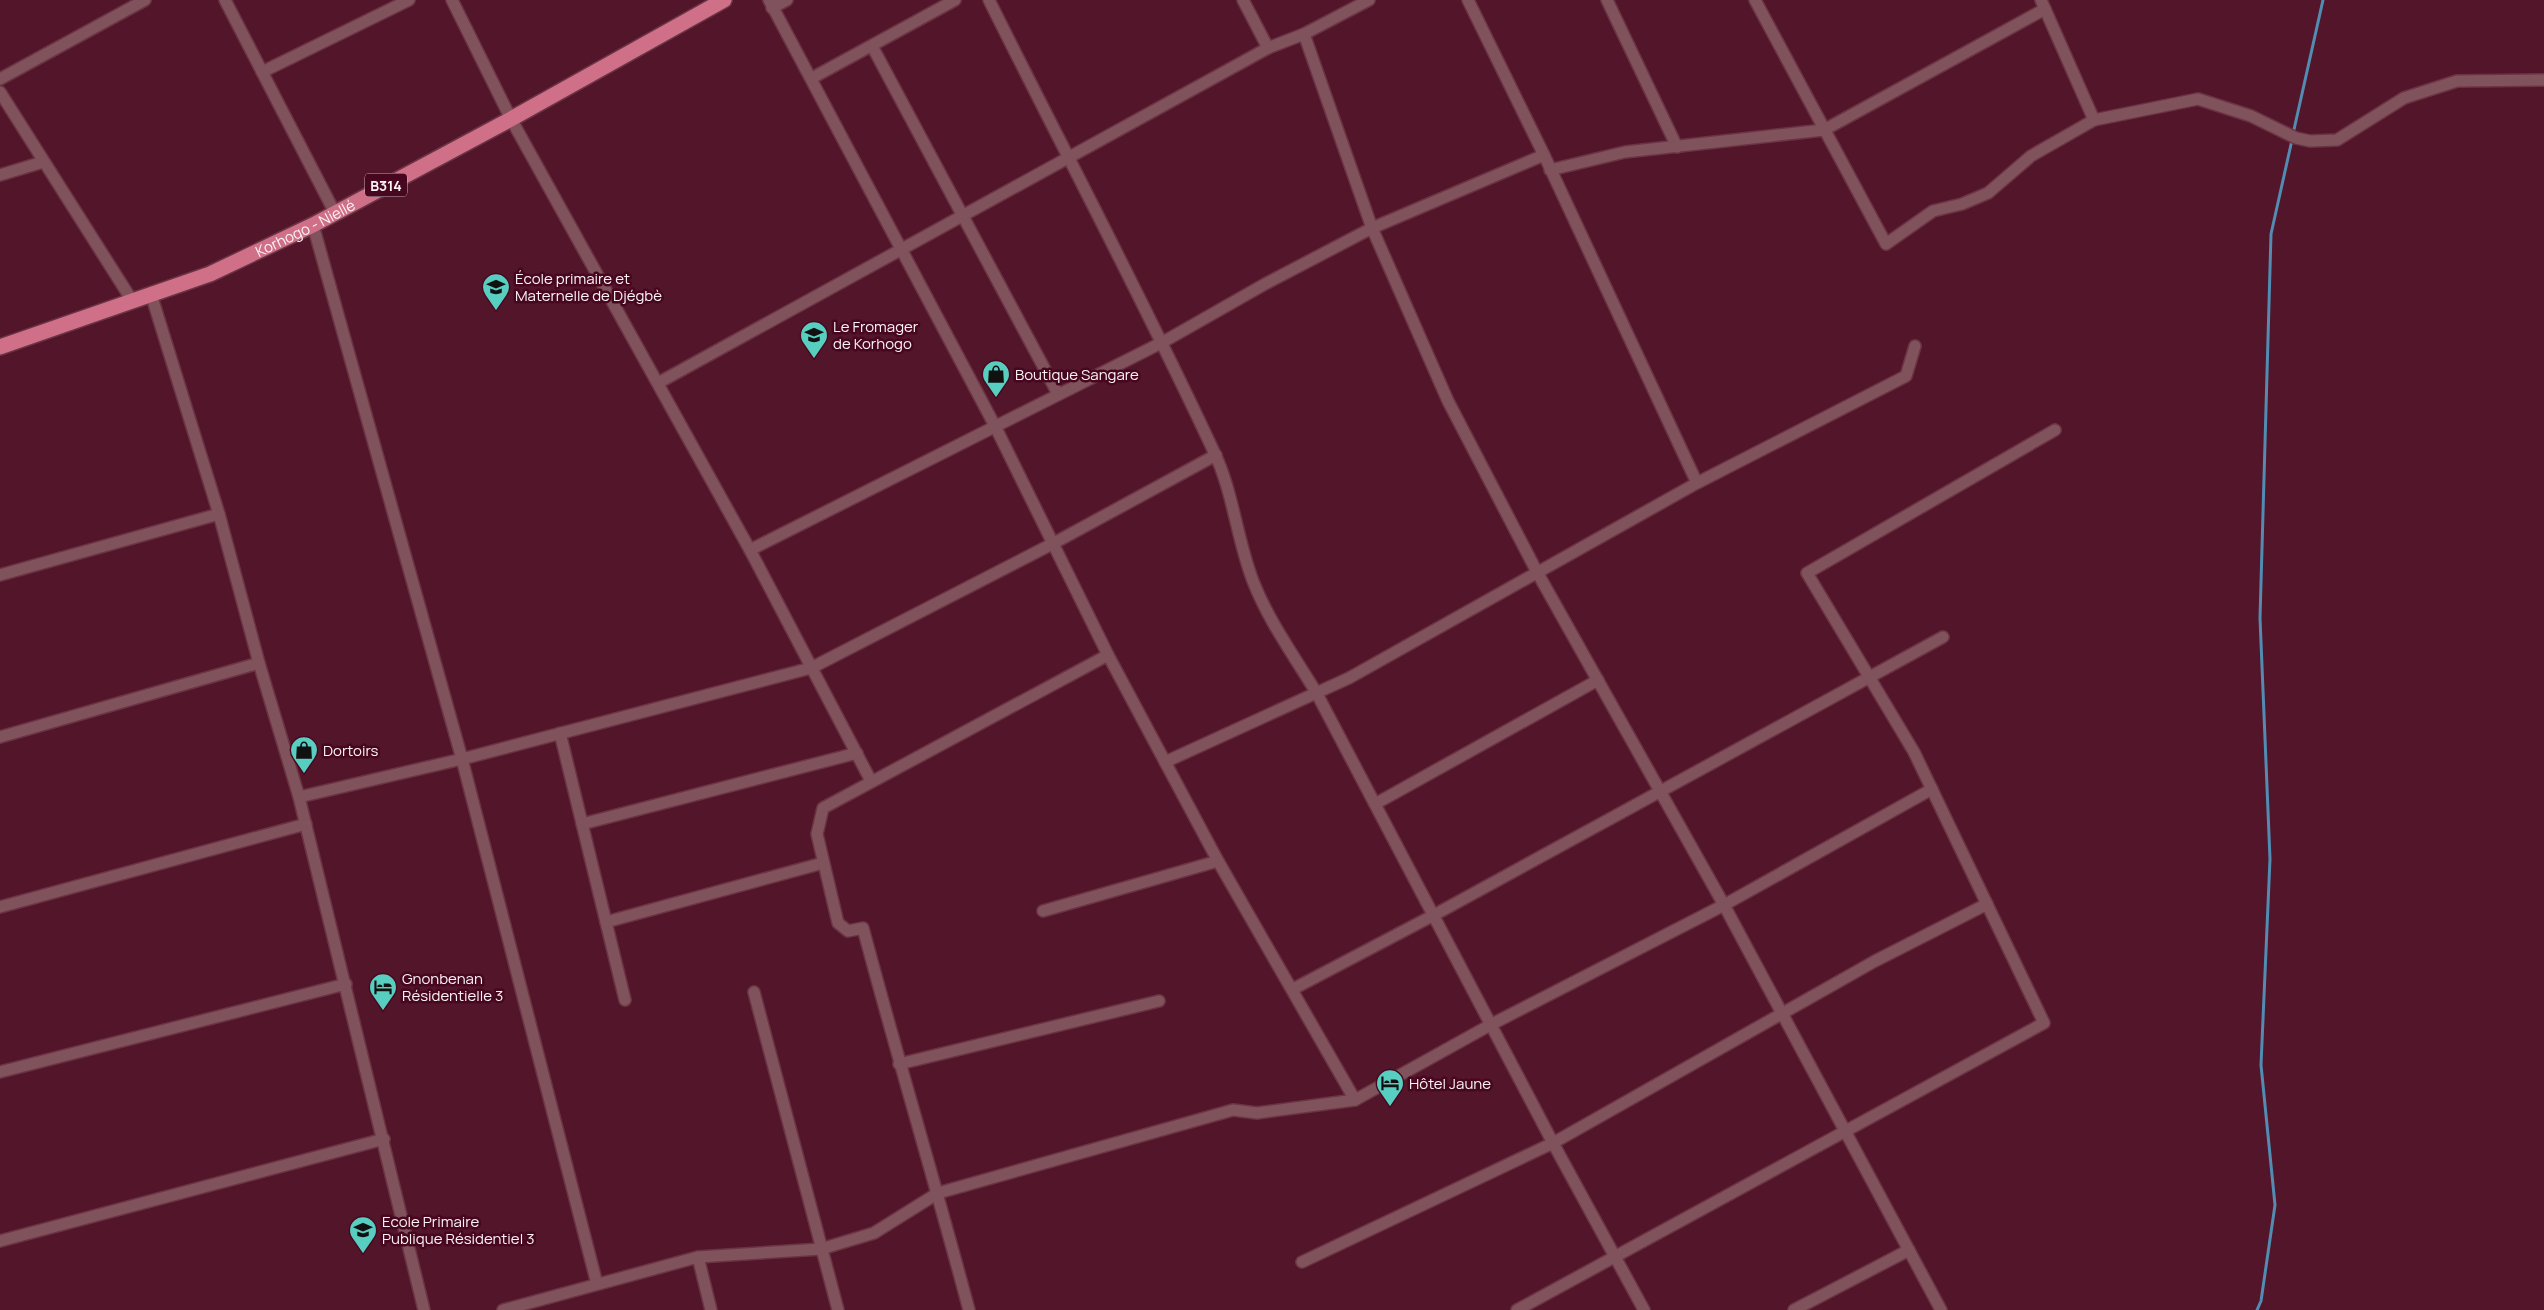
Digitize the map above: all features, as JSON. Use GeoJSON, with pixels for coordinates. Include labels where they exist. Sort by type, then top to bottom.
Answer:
{"type":"FeatureCollection","features":[{"type":"Feature","properties":{"kind":"main road","name":"Korhogo - Niellé"},"geometry":{"type":"LineString","coordinates":[[0,347],[210,274],[313,225],[724,0]]}},
{"type":"Feature","properties":{"kind":"street"},"geometry":{"type":"LineString","coordinates":[[0,79],[145,0]]}},
{"type":"Feature","properties":{"kind":"street"},"geometry":{"type":"LineString","coordinates":[[225,0],[335,213]]}},
{"type":"Feature","properties":{"kind":"street"},"geometry":{"type":"LineString","coordinates":[[262,72],[409,0]]}},
{"type":"Feature","properties":{"kind":"street"},"geometry":{"type":"LineString","coordinates":[[452,0],[511,118],[750,550],[871,781]]}},
{"type":"Feature","properties":{"kind":"street"},"geometry":{"type":"LineString","coordinates":[[787,0],[771,4],[812,78],[900,250],[995,426],[1108,655],[1165,762],[1218,861],[1355,1100]]}},
{"type":"Feature","properties":{"kind":"street"},"geometry":{"type":"LineString","coordinates":[[812,78],[955,0]]}},
{"type":"Feature","properties":{"kind":"street"},"geometry":{"type":"LineString","coordinates":[[990,0],[1068,159],[1163,342],[1216,455],[1253,581],[1282,638],[1316,692],[1553,1143],[1644,1310]]}},
{"type":"Feature","properties":{"kind":"street"},"geometry":{"type":"LineString","coordinates":[[1242,0],[1268,48]]}},
{"type":"Feature","properties":{"kind":"street"},"geometry":{"type":"LineString","coordinates":[[658,383],[1268,48],[1304,34],[1369,0]]}},
{"type":"Feature","properties":{"kind":"street"},"geometry":{"type":"LineString","coordinates":[[1468,0],[1544,155],[1697,483]]}},
{"type":"Feature","properties":{"kind":"street"},"geometry":{"type":"LineString","coordinates":[[1607,0],[1677,147]]}},
{"type":"Feature","properties":{"kind":"street"},"geometry":{"type":"LineString","coordinates":[[1755,0],[1886,244],[1933,211],[1962,204],[1988,193],[2031,156],[2094,120],[2198,99],[2251,116],[2296,138],[2310,141],[2337,140],[2404,98],[2457,81],[2544,80]]}},
{"type":"Feature","properties":{"kind":"street"},"geometry":{"type":"LineString","coordinates":[[1550,170],[1625,152],[1824,130],[2043,4],[2094,120]]}},
{"type":"Feature","properties":{"kind":"street"},"geometry":{"type":"LineString","coordinates":[[1304,34],[1372,228],[1448,401],[1537,572],[1724,905],[1846,1130],[1940,1310]]}},
{"type":"Feature","properties":{"kind":"street"},"geometry":{"type":"LineString","coordinates":[[872,46],[1058,394]]}},
{"type":"Feature","properties":{"kind":"street"},"geometry":{"type":"LineString","coordinates":[[1,97],[132,302]]}},
{"type":"Feature","properties":{"kind":"street"},"geometry":{"type":"LineString","coordinates":[[750,550],[1163,342],[1265,284],[1372,228],[1544,155]]}},
{"type":"Feature","properties":{"kind":"street"},"geometry":{"type":"LineString","coordinates":[[0,175],[43,162]]}},
{"type":"Feature","properties":{"kind":"street"},"geometry":{"type":"LineString","coordinates":[[313,225],[462,759],[597,1284]]}},
{"type":"Feature","properties":{"kind":"street"},"geometry":{"type":"LineString","coordinates":[[151,294],[219,514],[259,663],[299,797],[384,1139],[424,1310]]}},
{"type":"Feature","properties":{"kind":"street"},"geometry":{"type":"LineString","coordinates":[[1165,762],[1349,678],[1697,483],[1906,376],[1915,346]]}},
{"type":"Feature","properties":{"kind":"street"},"geometry":{"type":"LineString","coordinates":[[1517,1310],[2044,1023],[1914,752],[1807,573],[2055,430]]}},
{"type":"Feature","properties":{"kind":"street"},"geometry":{"type":"LineString","coordinates":[[299,797],[462,759],[811,668],[1054,543],[1216,455]]}},
{"type":"Feature","properties":{"kind":"street"},"geometry":{"type":"LineString","coordinates":[[0,576],[219,514]]}},
{"type":"Feature","properties":{"kind":"street"},"geometry":{"type":"LineString","coordinates":[[1293,989],[1434,915],[1943,637]]}},
{"type":"Feature","properties":{"kind":"street"},"geometry":{"type":"LineString","coordinates":[[968,1310],[938,1193],[899,1064],[863,928],[848,931],[838,923],[817,834],[823,808],[1108,655]]}},
{"type":"Feature","properties":{"kind":"street"},"geometry":{"type":"LineString","coordinates":[[0,737],[259,663]]}},
{"type":"Feature","properties":{"kind":"street"},"geometry":{"type":"LineString","coordinates":[[1375,804],[1598,680]]}},
{"type":"Feature","properties":{"kind":"street"},"geometry":{"type":"LineString","coordinates":[[560,733],[625,1000]]}},
{"type":"Feature","properties":{"kind":"street"},"geometry":{"type":"LineString","coordinates":[[582,824],[857,753]]}},
{"type":"Feature","properties":{"kind":"street"},"geometry":{"type":"LineString","coordinates":[[503,1310],[698,1257],[821,1249],[874,1233],[938,1193],[1233,1110],[1257,1113],[1355,1100],[1492,1024],[1724,905],[1932,789]]}},
{"type":"Feature","properties":{"kind":"street"},"geometry":{"type":"LineString","coordinates":[[0,907],[306,824]]}},
{"type":"Feature","properties":{"kind":"street"},"geometry":{"type":"LineString","coordinates":[[1043,911],[1218,861]]}},
{"type":"Feature","properties":{"kind":"street"},"geometry":{"type":"LineString","coordinates":[[606,922],[823,863]]}},
{"type":"Feature","properties":{"kind":"street"},"geometry":{"type":"LineString","coordinates":[[1302,1262],[1553,1143],[1875,960],[1987,904]]}},
{"type":"Feature","properties":{"kind":"street"},"geometry":{"type":"LineString","coordinates":[[0,1072],[346,984]]}},
{"type":"Feature","properties":{"kind":"street"},"geometry":{"type":"LineString","coordinates":[[754,992],[838,1310]]}},
{"type":"Feature","properties":{"kind":"street"},"geometry":{"type":"LineString","coordinates":[[899,1064],[1159,1001]]}},
{"type":"Feature","properties":{"kind":"street"},"geometry":{"type":"LineString","coordinates":[[0,1240],[384,1139]]}},
{"type":"Feature","properties":{"kind":"street"},"geometry":{"type":"LineString","coordinates":[[1794,1310],[1909,1250]]}},
{"type":"Feature","properties":{"kind":"street"},"geometry":{"type":"LineString","coordinates":[[698,1257],[711,1310]]}},
{"type":"Feature","properties":{"kind":"waterway"},"geometry":{"type":"LineString","coordinates":[[2293,134],[2323,0]]}},
{"type":"Feature","properties":{"kind":"waterway"},"geometry":{"type":"LineString","coordinates":[[2257,1310],[2261,1301],[2275,1205],[2261,1065],[2270,859],[2260,618],[2271,234],[2292,140]]}},
{"type":"Feature","properties":{"kind":"place","name":"École primaire et Maternelle de Djégbè"},"geometry":{"type":"Point","coordinates":[496,311]}},
{"type":"Feature","properties":{"kind":"place","name":"Le Fromager de Korhogo"},"geometry":{"type":"Point","coordinates":[814,359]}},
{"type":"Feature","properties":{"kind":"place","name":"Boutique Sangare"},"geometry":{"type":"Point","coordinates":[996,398]}},
{"type":"Feature","properties":{"kind":"place","name":"Dortoirs"},"geometry":{"type":"Point","coordinates":[304,774]}},
{"type":"Feature","properties":{"kind":"place","name":"Gnonbenan Résidentielle 3"},"geometry":{"type":"Point","coordinates":[383,1011]}},
{"type":"Feature","properties":{"kind":"place","name":"Hôtel Jaune"},"geometry":{"type":"Point","coordinates":[1390,1107]}},
{"type":"Feature","properties":{"kind":"place","name":"Ecole Primaire Publique Résidentiel 3"},"geometry":{"type":"Point","coordinates":[363,1254]}}]}
